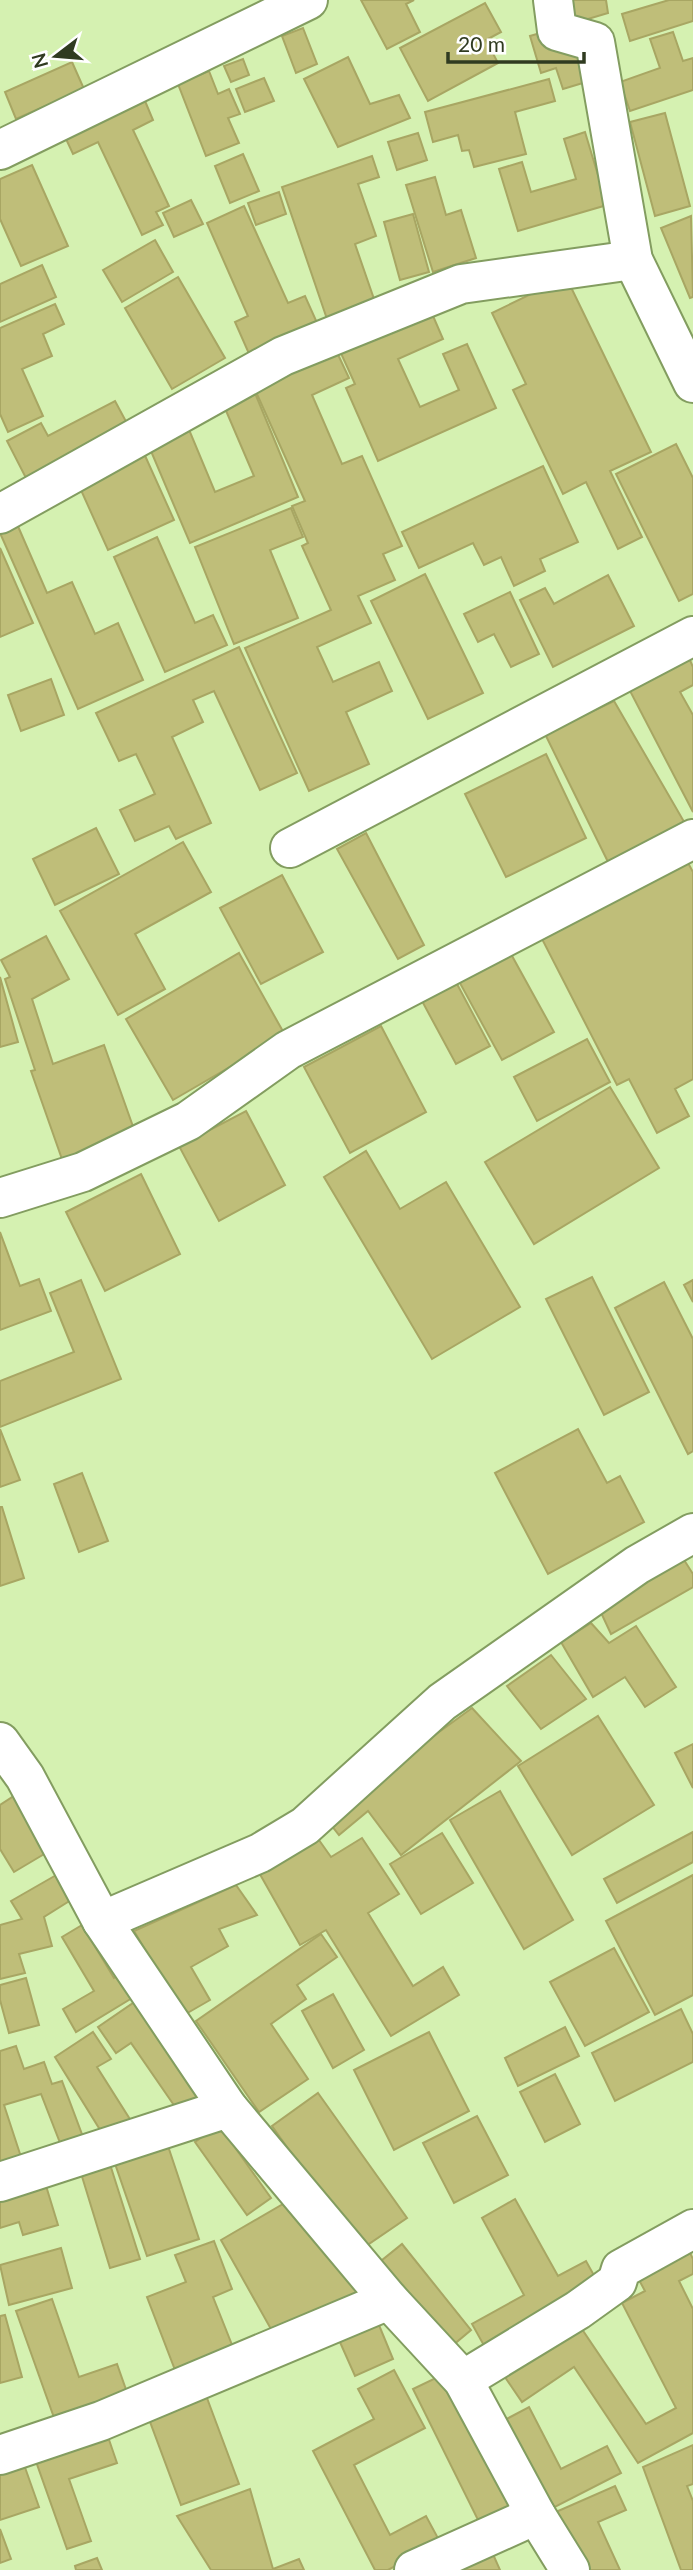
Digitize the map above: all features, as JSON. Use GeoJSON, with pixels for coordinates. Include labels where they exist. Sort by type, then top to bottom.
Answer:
{"type":"FeatureCollection","features":[{"type":"Feature","properties":{"kind":"street"},"geometry":{"type":"LineString","coordinates":[[0,150],[308,0]]}},
{"type":"Feature","properties":{"kind":"street"},"geometry":{"type":"LineString","coordinates":[[553,0],[557,30],[595,42],[633,260],[693,383]]}},
{"type":"Feature","properties":{"kind":"street"},"geometry":{"type":"LineString","coordinates":[[0,514],[283,356],[448,289],[461,284],[633,260]]}},
{"type":"Feature","properties":{"kind":"street"},"geometry":{"type":"LineString","coordinates":[[290,848],[693,636]]}},
{"type":"Feature","properties":{"kind":"street"},"geometry":{"type":"LineString","coordinates":[[0,1198],[83,1172],[188,1121],[288,1050],[693,839]]}},
{"type":"Feature","properties":{"kind":"street"},"geometry":{"type":"LineString","coordinates":[[102,1921],[260,1853],[305,1826],[442,1702],[637,1565],[693,1532]]}},
{"type":"Feature","properties":{"kind":"street"},"geometry":{"type":"LineString","coordinates":[[0,1742],[25,1777],[102,1921],[228,2108],[390,2300],[463,2380],[536,2515],[570,2570]]}},
{"type":"Feature","properties":{"kind":"street"},"geometry":{"type":"LineString","coordinates":[[0,2182],[228,2108]]}},
{"type":"Feature","properties":{"kind":"street"},"geometry":{"type":"LineString","coordinates":[[463,2380],[578,2310],[617,2282],[621,2269],[693,2229]]}},
{"type":"Feature","properties":{"kind":"street"},"geometry":{"type":"LineString","coordinates":[[0,2455],[100,2421],[390,2300]]}},
{"type":"Feature","properties":{"kind":"street"},"geometry":{"type":"LineString","coordinates":[[415,2570],[536,2515]]}},
{"type":"Feature","properties":{"kind":"building"},"geometry":{"type":"Polygon","coordinates":[[[361,0],[414,0],[406,4],[420,32],[387,49],[361,0]]]}},
{"type":"Feature","properties":{"kind":"building"},"geometry":{"type":"Polygon","coordinates":[[[565,0],[606,0],[608,13],[568,25],[565,0]]]}},
{"type":"Feature","properties":{"kind":"building"},"geometry":{"type":"Polygon","coordinates":[[[669,0],[693,0],[693,21],[630,41],[622,14],[669,0]]]}},
{"type":"Feature","properties":{"kind":"building"},"geometry":{"type":"Polygon","coordinates":[[[485,3],[501,32],[486,40],[498,63],[428,101],[400,48],[485,3]]]}},
{"type":"Feature","properties":{"kind":"building"},"geometry":{"type":"Polygon","coordinates":[[[303,28],[317,64],[296,73],[282,36],[303,28]]]}},
{"type":"Feature","properties":{"kind":"building"},"geometry":{"type":"Polygon","coordinates":[[[547,31],[573,40],[579,60],[589,57],[596,79],[563,89],[556,68],[541,73],[530,36],[547,31]]]}},
{"type":"Feature","properties":{"kind":"building"},"geometry":{"type":"Polygon","coordinates":[[[673,32],[683,61],[693,58],[693,90],[630,111],[620,82],[660,68],[650,39],[673,32]]]}},
{"type":"Feature","properties":{"kind":"building"},"geometry":{"type":"Polygon","coordinates":[[[348,57],[370,104],[399,95],[410,118],[338,147],[304,79],[348,57]]]}},
{"type":"Feature","properties":{"kind":"building"},"geometry":{"type":"Polygon","coordinates":[[[243,59],[249,75],[231,82],[224,66],[243,59]]]}},
{"type":"Feature","properties":{"kind":"building"},"geometry":{"type":"Polygon","coordinates":[[[72,62],[84,89],[16,119],[5,92],[72,62]]]}},
{"type":"Feature","properties":{"kind":"building"},"geometry":{"type":"Polygon","coordinates":[[[209,71],[218,94],[229,89],[240,114],[228,118],[239,143],[206,156],[178,84],[209,71]]]}},
{"type":"Feature","properties":{"kind":"building"},"geometry":{"type":"Polygon","coordinates":[[[264,78],[274,101],[245,112],[236,89],[264,78]]]}},
{"type":"Feature","properties":{"kind":"building"},"geometry":{"type":"Polygon","coordinates":[[[549,79],[555,101],[515,112],[526,154],[474,167],[469,150],[462,151],[458,135],[433,142],[425,112],[549,79]]]}},
{"type":"Feature","properties":{"kind":"building"},"geometry":{"type":"Polygon","coordinates":[[[145,101],[153,120],[133,130],[169,206],[156,212],[163,225],[142,235],[98,142],[73,154],[66,139],[145,101]]]}},
{"type":"Feature","properties":{"kind":"building"},"geometry":{"type":"Polygon","coordinates":[[[665,113],[690,206],[655,216],[630,122],[665,113]]]}},
{"type":"Feature","properties":{"kind":"building"},"geometry":{"type":"Polygon","coordinates":[[[585,132],[607,205],[518,231],[499,169],[522,162],[531,192],[576,179],[564,139],[585,132]]]}},
{"type":"Feature","properties":{"kind":"building"},"geometry":{"type":"Polygon","coordinates":[[[418,133],[427,160],[397,170],[388,142],[418,133]]]}},
{"type":"Feature","properties":{"kind":"building"},"geometry":{"type":"Polygon","coordinates":[[[243,154],[259,191],[230,203],[215,166],[243,154]]]}},
{"type":"Feature","properties":{"kind":"building"},"geometry":{"type":"Polygon","coordinates":[[[372,156],[379,177],[358,184],[376,236],[355,244],[375,302],[327,319],[282,187],[372,156]]]}},
{"type":"Feature","properties":{"kind":"building"},"geometry":{"type":"Polygon","coordinates":[[[32,165],[68,246],[21,266],[0,219],[0,179],[32,165]]]}},
{"type":"Feature","properties":{"kind":"building"},"geometry":{"type":"Polygon","coordinates":[[[435,177],[446,215],[461,210],[476,258],[433,272],[406,185],[435,177]]]}},
{"type":"Feature","properties":{"kind":"building"},"geometry":{"type":"Polygon","coordinates":[[[279,192],[286,214],[256,225],[248,203],[279,192]]]}},
{"type":"Feature","properties":{"kind":"building"},"geometry":{"type":"Polygon","coordinates":[[[191,200],[203,224],[174,237],[163,213],[191,200]]]}},
{"type":"Feature","properties":{"kind":"building"},"geometry":{"type":"Polygon","coordinates":[[[244,206],[288,303],[305,296],[318,325],[250,356],[235,322],[248,316],[207,223],[244,206]]]}},
{"type":"Feature","properties":{"kind":"building"},"geometry":{"type":"Polygon","coordinates":[[[413,214],[429,272],[400,280],[384,222],[413,214]]]}},
{"type":"Feature","properties":{"kind":"building"},"geometry":{"type":"Polygon","coordinates":[[[691,216],[693,297],[690,298],[661,228],[691,216]]]}},
{"type":"Feature","properties":{"kind":"building"},"geometry":{"type":"Polygon","coordinates":[[[155,240],[173,272],[122,302],[103,270],[155,240]]]}},
{"type":"Feature","properties":{"kind":"building"},"geometry":{"type":"Polygon","coordinates":[[[42,265],[56,297],[0,322],[0,284],[42,265]]]}},
{"type":"Feature","properties":{"kind":"building"},"geometry":{"type":"Polygon","coordinates":[[[178,277],[225,358],[172,389],[125,308],[178,277]]]}},
{"type":"Feature","properties":{"kind":"building"},"geometry":{"type":"Polygon","coordinates":[[[566,277],[651,452],[610,471],[642,537],[618,549],[586,482],[563,494],[513,390],[526,384],[492,313],[566,277]]]}},
{"type":"Feature","properties":{"kind":"building"},"geometry":{"type":"Polygon","coordinates":[[[55,304],[64,324],[43,334],[52,356],[22,369],[43,416],[8,432],[0,414],[0,328],[55,304]]]}},
{"type":"Feature","properties":{"kind":"building"},"geometry":{"type":"Polygon","coordinates":[[[430,309],[443,339],[398,359],[420,407],[459,390],[443,354],[467,344],[496,408],[378,461],[346,388],[355,384],[339,349],[430,309]]]}},
{"type":"Feature","properties":{"kind":"building"},"geometry":{"type":"Polygon","coordinates":[[[334,346],[349,378],[312,395],[342,464],[362,456],[402,546],[383,554],[395,580],[358,596],[371,623],[317,647],[333,682],[379,662],[392,691],[346,712],[369,764],[309,791],[245,648],[331,610],[302,546],[308,543],[292,506],[305,501],[252,383],[334,346]]]}},
{"type":"Feature","properties":{"kind":"building"},"geometry":{"type":"Polygon","coordinates":[[[255,393],[298,497],[190,543],[145,437],[185,420],[215,492],[254,476],[224,406],[255,393]]]}},
{"type":"Feature","properties":{"kind":"building"},"geometry":{"type":"Polygon","coordinates":[[[115,401],[129,427],[27,480],[7,441],[41,423],[48,436],[115,401]]]}},
{"type":"Feature","properties":{"kind":"building"},"geometry":{"type":"Polygon","coordinates":[[[676,444],[693,478],[693,594],[679,601],[616,474],[676,444]]]}},
{"type":"Feature","properties":{"kind":"building"},"geometry":{"type":"Polygon","coordinates":[[[142,449],[174,520],[108,550],[76,479],[142,449]]]}},
{"type":"Feature","properties":{"kind":"building"},"geometry":{"type":"Polygon","coordinates":[[[543,466],[578,542],[540,559],[545,571],[514,586],[501,557],[484,565],[473,543],[419,568],[402,532],[543,466]]]}},
{"type":"Feature","properties":{"kind":"building"},"geometry":{"type":"Polygon","coordinates":[[[291,508],[303,537],[270,550],[298,618],[234,644],[195,547],[291,508]]]}},
{"type":"Feature","properties":{"kind":"building"},"geometry":{"type":"Polygon","coordinates":[[[17,524],[47,593],[72,582],[95,634],[118,623],[143,680],[78,709],[0,533],[17,524]]]}},
{"type":"Feature","properties":{"kind":"building"},"geometry":{"type":"Polygon","coordinates":[[[157,537],[195,623],[213,615],[227,645],[165,672],[114,557],[157,537]]]}},
{"type":"Feature","properties":{"kind":"building"},"geometry":{"type":"Polygon","coordinates":[[[0,548],[33,623],[0,637],[0,548]]]}},
{"type":"Feature","properties":{"kind":"building"},"geometry":{"type":"Polygon","coordinates":[[[425,574],[483,693],[428,719],[371,601],[425,574]]]}},
{"type":"Feature","properties":{"kind":"building"},"geometry":{"type":"Polygon","coordinates":[[[608,575],[634,626],[553,667],[520,600],[545,588],[554,604],[608,575]]]}},
{"type":"Feature","properties":{"kind":"building"},"geometry":{"type":"Polygon","coordinates":[[[510,592],[539,654],[511,667],[494,634],[478,642],[464,614],[510,592]]]}},
{"type":"Feature","properties":{"kind":"building"},"geometry":{"type":"Polygon","coordinates":[[[239,647],[297,773],[260,790],[214,691],[193,700],[203,722],[172,737],[211,823],[176,839],[169,826],[135,841],[120,810],[155,794],[136,754],[119,761],[96,713],[239,647]]]}},
{"type":"Feature","properties":{"kind":"building"},"geometry":{"type":"Polygon","coordinates":[[[689,658],[693,667],[693,685],[680,692],[693,715],[693,812],[629,689],[689,658]]]}},
{"type":"Feature","properties":{"kind":"building"},"geometry":{"type":"Polygon","coordinates":[[[51,679],[64,715],[21,731],[8,695],[51,679]]]}},
{"type":"Feature","properties":{"kind":"building"},"geometry":{"type":"Polygon","coordinates":[[[614,701],[690,832],[614,874],[545,734],[614,701]]]}},
{"type":"Feature","properties":{"kind":"building"},"geometry":{"type":"Polygon","coordinates":[[[546,754],[586,838],[506,877],[465,794],[546,754]]]}},
{"type":"Feature","properties":{"kind":"building"},"geometry":{"type":"Polygon","coordinates":[[[96,828],[119,874],[55,905],[33,859],[96,828]]]}},
{"type":"Feature","properties":{"kind":"building"},"geometry":{"type":"Polygon","coordinates":[[[366,833],[424,945],[398,959],[337,849],[366,833]]]}},
{"type":"Feature","properties":{"kind":"building"},"geometry":{"type":"Polygon","coordinates":[[[183,842],[211,892],[135,934],[165,989],[118,1015],[60,911],[183,842]]]}},
{"type":"Feature","properties":{"kind":"building"},"geometry":{"type":"Polygon","coordinates":[[[687,861],[693,872],[693,1079],[675,1089],[689,1116],[657,1133],[629,1079],[617,1085],[541,937],[687,861]]]}},
{"type":"Feature","properties":{"kind":"building"},"geometry":{"type":"Polygon","coordinates":[[[282,875],[323,952],[261,984],[220,908],[282,875]]]}},
{"type":"Feature","properties":{"kind":"building"},"geometry":{"type":"Polygon","coordinates":[[[46,936],[69,979],[32,999],[53,1064],[104,1045],[136,1135],[63,1162],[31,1071],[35,1070],[5,979],[10,977],[1,960],[46,936]]]}},
{"type":"Feature","properties":{"kind":"building"},"geometry":{"type":"Polygon","coordinates":[[[506,945],[554,1032],[502,1060],[455,974],[506,945]]]}},
{"type":"Feature","properties":{"kind":"building"},"geometry":{"type":"Polygon","coordinates":[[[239,953],[285,1035],[173,1100],[126,1019],[239,953]]]}},
{"type":"Feature","properties":{"kind":"building"},"geometry":{"type":"Polygon","coordinates":[[[449,969],[490,1046],[456,1064],[415,988],[449,969]]]}},
{"type":"Feature","properties":{"kind":"building"},"geometry":{"type":"Polygon","coordinates":[[[0,977],[18,1042],[0,1047],[0,977]]]}},
{"type":"Feature","properties":{"kind":"building"},"geometry":{"type":"Polygon","coordinates":[[[381,1026],[426,1112],[350,1153],[304,1067],[381,1026]]]}},
{"type":"Feature","properties":{"kind":"building"},"geometry":{"type":"Polygon","coordinates":[[[587,1039],[610,1082],[537,1121],[514,1077],[587,1039]]]}},
{"type":"Feature","properties":{"kind":"building"},"geometry":{"type":"Polygon","coordinates":[[[610,1087],[659,1168],[534,1244],[485,1162],[610,1087]]]}},
{"type":"Feature","properties":{"kind":"building"},"geometry":{"type":"Polygon","coordinates":[[[246,1111],[285,1185],[219,1221],[179,1146],[246,1111]]]}},
{"type":"Feature","properties":{"kind":"building"},"geometry":{"type":"Polygon","coordinates":[[[366,1151],[400,1209],[446,1182],[520,1307],[432,1359],[324,1177],[366,1151]]]}},
{"type":"Feature","properties":{"kind":"building"},"geometry":{"type":"Polygon","coordinates":[[[141,1174],[180,1254],[105,1291],[66,1212],[141,1174]]]}},
{"type":"Feature","properties":{"kind":"building"},"geometry":{"type":"Polygon","coordinates":[[[0,1232],[20,1286],[39,1279],[51,1311],[0,1330],[0,1232]]]}},
{"type":"Feature","properties":{"kind":"building"},"geometry":{"type":"Polygon","coordinates":[[[592,1277],[649,1392],[604,1415],[546,1299],[592,1277]]]}},
{"type":"Feature","properties":{"kind":"building"},"geometry":{"type":"Polygon","coordinates":[[[81,1280],[121,1379],[0,1427],[0,1381],[74,1352],[50,1293],[81,1280]]]}},
{"type":"Feature","properties":{"kind":"building"},"geometry":{"type":"Polygon","coordinates":[[[693,1280],[693,1302],[684,1285],[693,1280]]]}},
{"type":"Feature","properties":{"kind":"building"},"geometry":{"type":"Polygon","coordinates":[[[664,1282],[693,1339],[693,1451],[688,1454],[615,1308],[664,1282]]]}},
{"type":"Feature","properties":{"kind":"building"},"geometry":{"type":"Polygon","coordinates":[[[0,1429],[20,1480],[0,1487],[0,1429]]]}},
{"type":"Feature","properties":{"kind":"building"},"geometry":{"type":"Polygon","coordinates":[[[578,1429],[607,1483],[620,1476],[644,1522],[548,1574],[495,1473],[578,1429]]]}},
{"type":"Feature","properties":{"kind":"building"},"geometry":{"type":"Polygon","coordinates":[[[82,1473],[108,1541],[79,1552],[54,1484],[82,1473]]]}},
{"type":"Feature","properties":{"kind":"building"},"geometry":{"type":"Polygon","coordinates":[[[0,1507],[24,1578],[0,1586],[0,1507]]]}},
{"type":"Feature","properties":{"kind":"building"},"geometry":{"type":"Polygon","coordinates":[[[679,1552],[693,1574],[693,1587],[611,1634],[596,1602],[679,1552]]]}},
{"type":"Feature","properties":{"kind":"building"},"geometry":{"type":"Polygon","coordinates":[[[591,1623],[609,1643],[636,1626],[676,1687],[645,1707],[625,1677],[593,1697],[561,1642],[591,1623]]]}},
{"type":"Feature","properties":{"kind":"building"},"geometry":{"type":"Polygon","coordinates":[[[551,1655],[586,1699],[541,1729],[507,1686],[551,1655]]]}},
{"type":"Feature","properties":{"kind":"building"},"geometry":{"type":"Polygon","coordinates":[[[472,1708],[521,1761],[401,1855],[368,1811],[339,1835],[324,1816],[472,1708]]]}},
{"type":"Feature","properties":{"kind":"building"},"geometry":{"type":"Polygon","coordinates":[[[598,1716],[654,1805],[572,1855],[518,1766],[598,1716]]]}},
{"type":"Feature","properties":{"kind":"building"},"geometry":{"type":"Polygon","coordinates":[[[693,1744],[693,1788],[675,1753],[693,1744]]]}},
{"type":"Feature","properties":{"kind":"building"},"geometry":{"type":"Polygon","coordinates":[[[500,1791],[573,1920],[524,1949],[450,1820],[500,1791]]]}},
{"type":"Feature","properties":{"kind":"building"},"geometry":{"type":"Polygon","coordinates":[[[17,1794],[51,1850],[14,1872],[0,1849],[0,1805],[17,1794]]]}},
{"type":"Feature","properties":{"kind":"building"},"geometry":{"type":"Polygon","coordinates":[[[693,1832],[693,1862],[617,1903],[604,1879],[693,1832]]]}},
{"type":"Feature","properties":{"kind":"building"},"geometry":{"type":"Polygon","coordinates":[[[314,1833],[331,1857],[362,1838],[399,1894],[368,1913],[413,1986],[443,1967],[459,1995],[391,2036],[326,1930],[300,1945],[257,1869],[314,1833]]]}},
{"type":"Feature","properties":{"kind":"building"},"geometry":{"type":"Polygon","coordinates":[[[442,1833],[473,1883],[421,1914],[390,1864],[442,1833]]]}},
{"type":"Feature","properties":{"kind":"building"},"geometry":{"type":"Polygon","coordinates":[[[65,1870],[79,1895],[44,1917],[52,1946],[19,1954],[25,1973],[0,1979],[0,1925],[22,1919],[11,1901],[65,1870]]]}},
{"type":"Feature","properties":{"kind":"building"},"geometry":{"type":"Polygon","coordinates":[[[693,1875],[693,1995],[655,2015],[606,1921],[693,1875]]]}},
{"type":"Feature","properties":{"kind":"building"},"geometry":{"type":"Polygon","coordinates":[[[236,1885],[257,1915],[219,1929],[228,1946],[191,1967],[210,2000],[184,2015],[134,1931],[236,1885]]]}},
{"type":"Feature","properties":{"kind":"building"},"geometry":{"type":"Polygon","coordinates":[[[82,1925],[114,1978],[128,1970],[142,1992],[76,2032],[63,2009],[94,1991],[62,1937],[82,1925]]]}},
{"type":"Feature","properties":{"kind":"building"},"geometry":{"type":"Polygon","coordinates":[[[321,1934],[337,1957],[297,1985],[306,1999],[271,2024],[308,2079],[259,2112],[196,2021],[321,1934]]]}},
{"type":"Feature","properties":{"kind":"building"},"geometry":{"type":"Polygon","coordinates":[[[614,1948],[649,2012],[585,2046],[550,1982],[614,1948]]]}},
{"type":"Feature","properties":{"kind":"building"},"geometry":{"type":"Polygon","coordinates":[[[26,1978],[39,2025],[9,2033],[0,2000],[0,1985],[26,1978]]]}},
{"type":"Feature","properties":{"kind":"building"},"geometry":{"type":"Polygon","coordinates":[[[333,1994],[364,2050],[333,2068],[302,2011],[333,1994]]]}},
{"type":"Feature","properties":{"kind":"building"},"geometry":{"type":"Polygon","coordinates":[[[136,2001],[203,2099],[180,2114],[131,2043],[116,2053],[98,2027],[136,2001]]]}},
{"type":"Feature","properties":{"kind":"building"},"geometry":{"type":"Polygon","coordinates":[[[681,2009],[693,2034],[693,2062],[615,2101],[592,2053],[681,2009]]]}},
{"type":"Feature","properties":{"kind":"building"},"geometry":{"type":"Polygon","coordinates":[[[565,2027],[579,2056],[518,2086],[505,2058],[565,2027]]]}},
{"type":"Feature","properties":{"kind":"building"},"geometry":{"type":"Polygon","coordinates":[[[93,2032],[111,2059],[97,2067],[133,2124],[107,2141],[55,2057],[93,2032]]]}},
{"type":"Feature","properties":{"kind":"building"},"geometry":{"type":"Polygon","coordinates":[[[429,2032],[469,2111],[394,2150],[354,2070],[429,2032]]]}},
{"type":"Feature","properties":{"kind":"building"},"geometry":{"type":"Polygon","coordinates":[[[16,2046],[24,2069],[44,2062],[52,2084],[62,2081],[86,2145],[64,2153],[41,2094],[4,2105],[23,2163],[0,2170],[0,2051],[16,2046]]]}},
{"type":"Feature","properties":{"kind":"building"},"geometry":{"type":"Polygon","coordinates":[[[555,2074],[580,2124],[545,2142],[520,2092],[555,2074]]]}},
{"type":"Feature","properties":{"kind":"building"},"geometry":{"type":"Polygon","coordinates":[[[318,2093],[407,2218],[360,2250],[272,2126],[318,2093]]]}},
{"type":"Feature","properties":{"kind":"building"},"geometry":{"type":"Polygon","coordinates":[[[477,2116],[508,2175],[454,2203],[423,2143],[477,2116]]]}},
{"type":"Feature","properties":{"kind":"building"},"geometry":{"type":"Polygon","coordinates":[[[219,2125],[271,2198],[247,2215],[195,2142],[219,2125]]]}},
{"type":"Feature","properties":{"kind":"building"},"geometry":{"type":"Polygon","coordinates":[[[165,2137],[199,2239],[147,2256],[112,2155],[165,2137]]]}},
{"type":"Feature","properties":{"kind":"building"},"geometry":{"type":"Polygon","coordinates":[[[109,2161],[140,2259],[110,2268],[80,2170],[109,2161]]]}},
{"type":"Feature","properties":{"kind":"building"},"geometry":{"type":"Polygon","coordinates":[[[43,2176],[58,2225],[23,2235],[19,2222],[0,2228],[0,2189],[43,2176]]]}},
{"type":"Feature","properties":{"kind":"building"},"geometry":{"type":"Polygon","coordinates":[[[515,2199],[558,2276],[586,2261],[601,2288],[487,2351],[472,2324],[524,2295],[482,2218],[515,2199]]]}},
{"type":"Feature","properties":{"kind":"building"},"geometry":{"type":"Polygon","coordinates":[[[283,2204],[369,2303],[276,2338],[221,2240],[283,2204]]]}},
{"type":"Feature","properties":{"kind":"building"},"geometry":{"type":"Polygon","coordinates":[[[684,2240],[693,2259],[693,2274],[679,2281],[693,2309],[693,2433],[638,2463],[574,2367],[522,2402],[498,2367],[573,2316],[646,2424],[676,2408],[622,2303],[645,2291],[632,2267],[684,2240]]]}},
{"type":"Feature","properties":{"kind":"building"},"geometry":{"type":"Polygon","coordinates":[[[214,2241],[232,2289],[213,2297],[238,2360],[180,2383],[147,2297],[186,2282],[175,2255],[214,2241]]]}},
{"type":"Feature","properties":{"kind":"building"},"geometry":{"type":"Polygon","coordinates":[[[402,2244],[471,2330],[446,2351],[376,2265],[402,2244]]]}},
{"type":"Feature","properties":{"kind":"building"},"geometry":{"type":"Polygon","coordinates":[[[61,2248],[72,2288],[9,2305],[0,2265],[61,2248]]]}},
{"type":"Feature","properties":{"kind":"building"},"geometry":{"type":"Polygon","coordinates":[[[52,2299],[79,2377],[117,2364],[130,2401],[57,2426],[16,2311],[52,2299]]]}},
{"type":"Feature","properties":{"kind":"building"},"geometry":{"type":"Polygon","coordinates":[[[374,2313],[393,2359],[355,2376],[335,2331],[374,2313]]]}},
{"type":"Feature","properties":{"kind":"building"},"geometry":{"type":"Polygon","coordinates":[[[5,2315],[22,2377],[0,2383],[0,2316],[5,2315]]]}},
{"type":"Feature","properties":{"kind":"building"},"geometry":{"type":"Polygon","coordinates":[[[394,2370],[425,2428],[354,2465],[390,2535],[426,2516],[440,2542],[388,2570],[375,2570],[313,2451],[374,2419],[358,2389],[394,2370]]]}},
{"type":"Feature","properties":{"kind":"building"},"geometry":{"type":"Polygon","coordinates":[[[444,2374],[513,2513],[482,2528],[413,2389],[444,2374]]]}},
{"type":"Feature","properties":{"kind":"building"},"geometry":{"type":"Polygon","coordinates":[[[204,2390],[239,2484],[181,2505],[146,2411],[204,2390]]]}},
{"type":"Feature","properties":{"kind":"building"},"geometry":{"type":"Polygon","coordinates":[[[529,2407],[561,2469],[607,2446],[621,2473],[547,2511],[501,2422],[529,2407]]]}},
{"type":"Feature","properties":{"kind":"building"},"geometry":{"type":"Polygon","coordinates":[[[105,2428],[117,2463],[69,2479],[91,2541],[67,2549],[33,2453],[105,2428]]]}},
{"type":"Feature","properties":{"kind":"building"},"geometry":{"type":"Polygon","coordinates":[[[693,2445],[693,2484],[687,2486],[693,2501],[693,2570],[681,2570],[643,2467],[693,2445]]]}},
{"type":"Feature","properties":{"kind":"building"},"geometry":{"type":"Polygon","coordinates":[[[22,2459],[39,2507],[0,2520],[0,2466],[22,2459]]]}},
{"type":"Feature","properties":{"kind":"building"},"geometry":{"type":"Polygon","coordinates":[[[615,2486],[626,2510],[598,2522],[620,2570],[582,2570],[549,2515],[615,2486]]]}},
{"type":"Feature","properties":{"kind":"building"},"geometry":{"type":"Polygon","coordinates":[[[250,2489],[273,2569],[299,2559],[304,2570],[211,2570],[177,2516],[250,2489]]]}},
{"type":"Feature","properties":{"kind":"building"},"geometry":{"type":"Polygon","coordinates":[[[0,2529],[11,2559],[0,2563],[0,2529]]]}},
{"type":"Feature","properties":{"kind":"building"},"geometry":{"type":"Polygon","coordinates":[[[488,2543],[500,2570],[428,2570],[488,2543]]]}},
{"type":"Feature","properties":{"kind":"building"},"geometry":{"type":"Polygon","coordinates":[[[97,2558],[102,2570],[76,2570],[75,2566],[97,2558]]]}}]}
